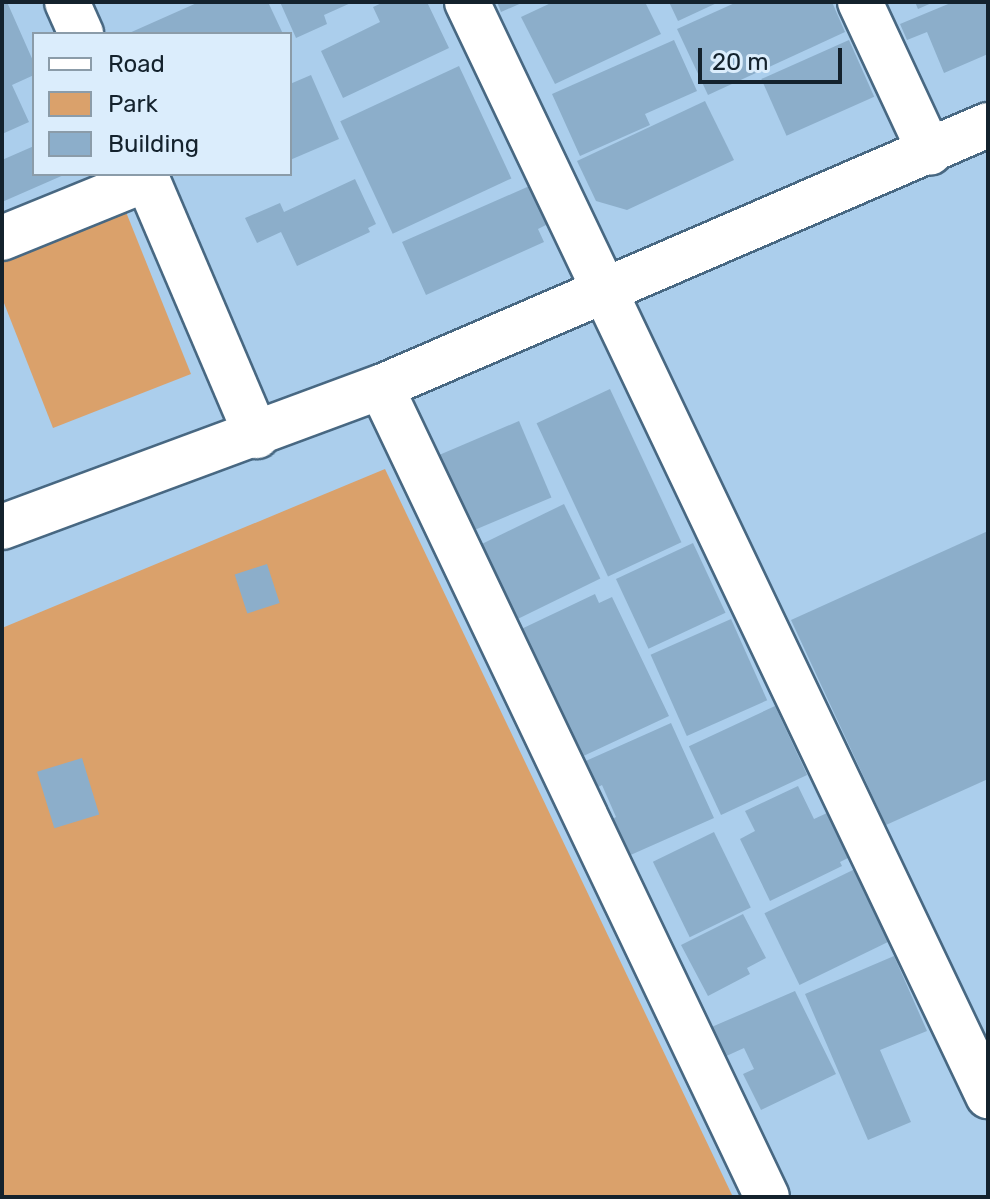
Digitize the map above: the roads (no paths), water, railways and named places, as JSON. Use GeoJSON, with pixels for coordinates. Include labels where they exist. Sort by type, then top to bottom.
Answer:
{"type":"FeatureCollection","features":[{"type":"Feature","properties":{"kind":"street"},"geometry":{"type":"LineString","coordinates":[[67,2],[80,32]]}},
{"type":"Feature","properties":{"kind":"street"},"geometry":{"type":"LineString","coordinates":[[467,2],[988,1096]]}},
{"type":"Feature","properties":{"kind":"street"},"geometry":{"type":"LineString","coordinates":[[860,2],[930,152]]}},
{"type":"Feature","properties":{"kind":"street"},"geometry":{"type":"LineString","coordinates":[[2,527],[257,436],[381,387],[988,125]]}},
{"type":"Feature","properties":{"kind":"street"},"geometry":{"type":"LineString","coordinates":[[2,238],[146,176],[257,436]]}},
{"type":"Feature","properties":{"kind":"street"},"geometry":{"type":"LineString","coordinates":[[381,387],[767,1197]]}}]}
